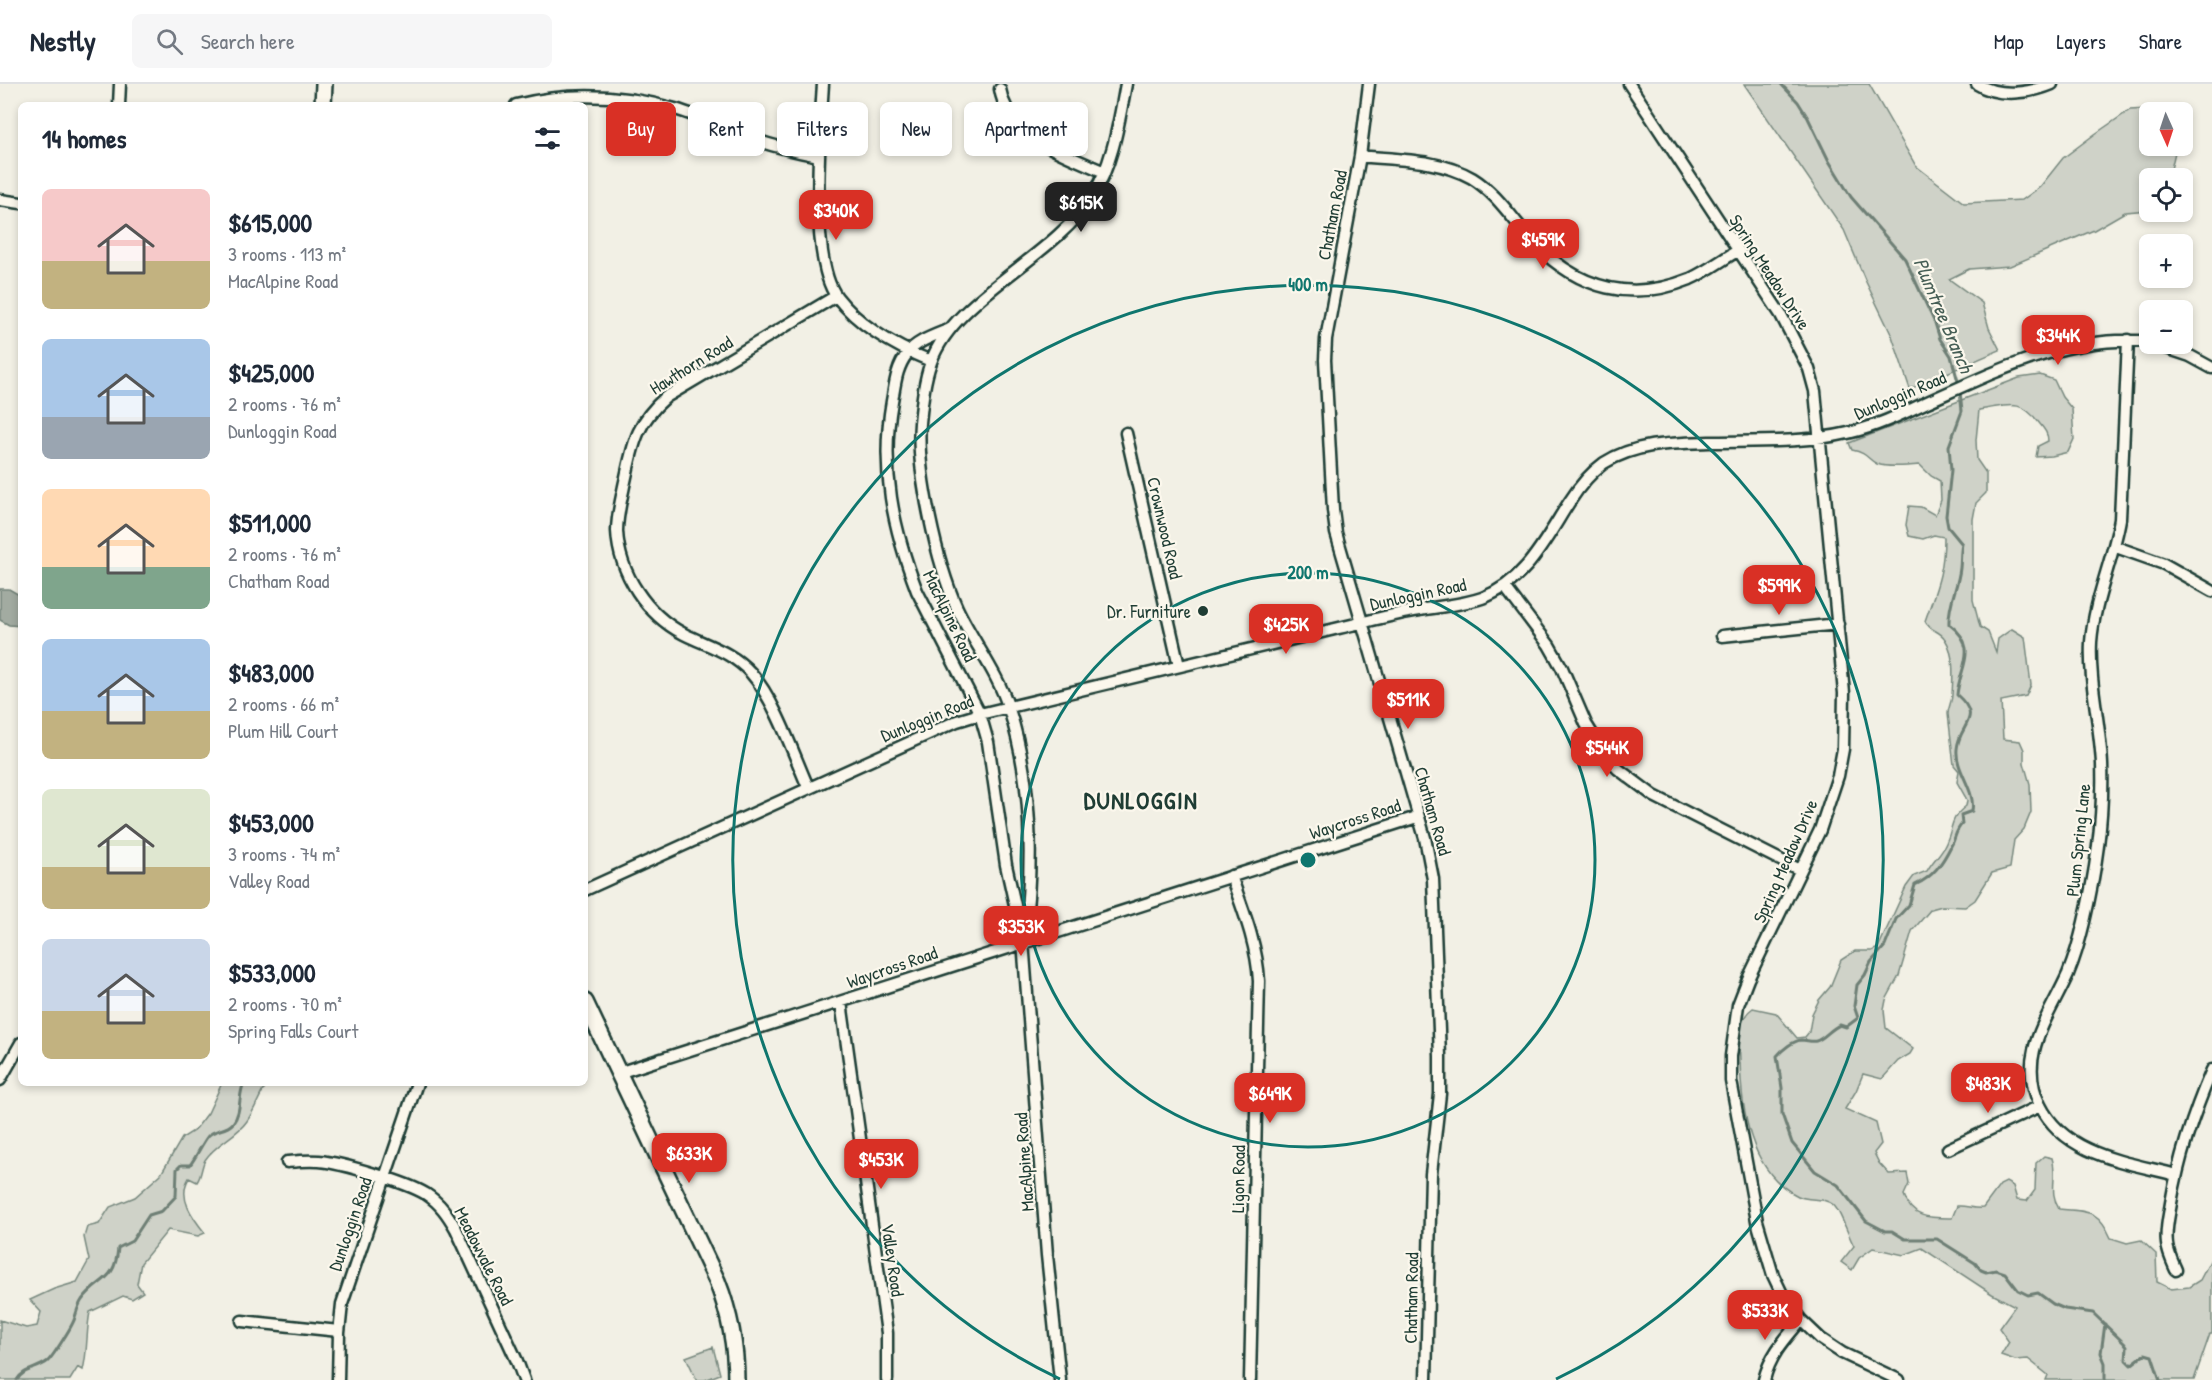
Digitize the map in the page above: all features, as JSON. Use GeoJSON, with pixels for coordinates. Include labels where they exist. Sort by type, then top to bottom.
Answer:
{"type":"FeatureCollection","features":[{"type":"Feature","properties":{"kind":"street"},"geometry":{"type":"LineString","coordinates":[[119,102],[120,84]]}},
{"type":"Feature","properties":{"kind":"street"},"geometry":{"type":"LineString","coordinates":[[323,102],[324,84]]}},
{"type":"Feature","properties":{"kind":"street"},"geometry":{"type":"LineString","coordinates":[[606,96],[607,84]]}},
{"type":"Feature","properties":{"kind":"street"},"geometry":{"type":"LineString","coordinates":[[822,102],[823,84]]}},
{"type":"Feature","properties":{"kind":"street","name":"MacAlpine Road"},"geometry":{"type":"LineString","coordinates":[[1023,941],[1028,904],[1028,818],[1017,736],[1009,707],[957,608],[940,557],[930,514],[920,447],[920,425],[931,361],[950,329],[1078,216],[1093,196],[1113,146],[1126,84]]}},
{"type":"Feature","properties":{"kind":"street","name":"Chatham Road"},"geometry":{"type":"LineString","coordinates":[[1369,84],[1360,156],[1330,311],[1325,360],[1336,533],[1427,844],[1433,879],[1440,1094],[1431,1174],[1426,1380]]}},
{"type":"Feature","properties":{"kind":"street","name":"Spring Meadow Drive"},"geometry":{"type":"LineString","coordinates":[[1629,84],[1737,251],[1778,309],[1809,369],[1815,391],[1844,696],[1843,749],[1820,830],[1748,979],[1738,1005],[1731,1056],[1734,1103],[1765,1250],[1783,1296],[1801,1320],[1821,1339],[1842,1353],[1899,1380]]}},
{"type":"Feature","properties":{"kind":"street"},"geometry":{"type":"LineString","coordinates":[[1977,84],[1998,92],[2013,93],[2043,88],[2052,84]]}},
{"type":"Feature","properties":{"kind":"street"},"geometry":{"type":"LineString","coordinates":[[1000,89],[1007,110],[1016,123],[1029,134],[1049,147],[1104,172]]}},
{"type":"Feature","properties":{"kind":"street"},"geometry":{"type":"LineString","coordinates":[[528,102],[606,96],[674,108],[777,147]]}},
{"type":"Feature","properties":{"kind":"street"},"geometry":{"type":"LineString","coordinates":[[819,156],[819,222],[822,250],[836,296],[869,328],[908,352],[931,361]]}},
{"type":"Feature","properties":{"kind":"street"},"geometry":{"type":"LineString","coordinates":[[1360,156],[1428,164],[1460,172],[1488,190],[1536,244],[1570,273],[1589,283],[1609,289],[1628,291],[1670,286],[1692,278],[1737,251]]}},
{"type":"Feature","properties":{"kind":"street"},"geometry":{"type":"LineString","coordinates":[[0,200],[18,202]]}},
{"type":"Feature","properties":{"kind":"street","name":"Hawthorn Road"},"geometry":{"type":"LineString","coordinates":[[808,787],[775,713],[752,675],[740,662],[722,650],[683,633],[652,611],[639,595],[620,552],[617,531],[618,513],[634,442],[640,425],[651,410],[666,398],[836,296]]}},
{"type":"Feature","properties":{"kind":"street","name":"MacAlpine Road"},"geometry":{"type":"LineString","coordinates":[[950,329],[924,340],[908,352],[898,369],[889,420],[887,479],[910,570],[920,597],[980,714],[988,742],[1006,865],[1023,941],[1047,1255],[1060,1380]]}},
{"type":"Feature","properties":{"kind":"street","name":"Dunloggin Road"},"geometry":{"type":"LineString","coordinates":[[588,889],[808,787],[950,724],[980,714],[1416,610],[1470,602],[1505,587],[1527,567],[1588,477],[1604,463],[1626,452],[1675,443],[1844,434],[1868,428],[2031,359],[2105,340],[2139,341]]}},
{"type":"Feature","properties":{"kind":"street","name":"Plum Spring Lane"},"geometry":{"type":"LineString","coordinates":[[2128,340],[2120,519],[2115,547],[2097,609],[2091,644],[2102,763],[2099,835],[2085,920],[2078,945],[2069,971],[2034,1045],[2031,1062],[2032,1079],[2040,1106],[2066,1137],[2079,1147],[2097,1154],[2176,1175]]}},
{"type":"Feature","properties":{"kind":"street"},"geometry":{"type":"LineString","coordinates":[[2184,354],[2212,368]]}},
{"type":"Feature","properties":{"kind":"street","name":"Crownwood Road"},"geometry":{"type":"LineString","coordinates":[[1126,433],[1179,666]]}},
{"type":"Feature","properties":{"kind":"street"},"geometry":{"type":"LineString","coordinates":[[2115,547],[2164,564],[2212,591]]}},
{"type":"Feature","properties":{"kind":"street"},"geometry":{"type":"LineString","coordinates":[[1505,587],[1549,645],[1562,668],[1591,733],[1605,755],[1618,769],[1654,796],[1800,870]]}},
{"type":"Feature","properties":{"kind":"street"},"geometry":{"type":"LineString","coordinates":[[1722,636],[1838,624]]}},
{"type":"Feature","properties":{"kind":"street","name":"Waycross Road"},"geometry":{"type":"LineString","coordinates":[[618,1073],[1417,816]]}},
{"type":"Feature","properties":{"kind":"street","name":"Ligon Road"},"geometry":{"type":"LineString","coordinates":[[1232,876],[1253,939],[1259,981],[1250,1380]]}},
{"type":"Feature","properties":{"kind":"street","name":"Valley Road"},"geometry":{"type":"LineString","coordinates":[[841,1002],[887,1333],[887,1380]]}},
{"type":"Feature","properties":{"kind":"street"},"geometry":{"type":"LineString","coordinates":[[588,1008],[720,1290],[732,1328],[736,1353],[736,1380]]}},
{"type":"Feature","properties":{"kind":"street"},"geometry":{"type":"LineString","coordinates":[[0,1080],[18,1047]]}},
{"type":"Feature","properties":{"kind":"street"},"geometry":{"type":"LineString","coordinates":[[2176,1270],[2169,1255],[2167,1225],[2176,1175],[2189,1126],[2212,1070]]}},
{"type":"Feature","properties":{"kind":"street","name":"Dunloggin Road"},"geometry":{"type":"LineString","coordinates":[[338,1380],[339,1331],[348,1282],[416,1086]]}},
{"type":"Feature","properties":{"kind":"street"},"geometry":{"type":"LineString","coordinates":[[1948,1149],[2040,1106]]}},
{"type":"Feature","properties":{"kind":"street","name":"Meadowvale Road"},"geometry":{"type":"LineString","coordinates":[[287,1162],[321,1161],[383,1178],[425,1194],[445,1210],[456,1229],[524,1380]]}},
{"type":"Feature","properties":{"kind":"street"},"geometry":{"type":"LineString","coordinates":[[1764,1380],[1775,1350],[1801,1320]]}},
{"type":"Feature","properties":{"kind":"street"},"geometry":{"type":"LineString","coordinates":[[242,1321],[339,1331]]}},
{"type":"Feature","properties":{"kind":"shaded area"},"geometry":{"type":"Polygon","coordinates":[[[1744,84],[1869,84],[1916,166],[1964,203],[2022,200],[2040,187],[2063,158],[2130,110],[2139,109],[2139,156],[2174,156],[2171,168],[2139,168],[2139,211],[2125,212],[2094,230],[2010,266],[1969,269],[1949,279],[1982,303],[1989,328],[2000,350],[1910,389],[1892,336],[1844,230],[1744,84]]]}},
{"type":"Feature","properties":{"kind":"shaded area"},"geometry":{"type":"Polygon","coordinates":[[[2040,375],[2054,380],[2062,397],[2072,409],[2074,439],[2068,452],[2036,457],[2038,446],[2048,441],[2047,434],[2033,415],[2020,407],[2013,405],[1979,410],[1977,460],[1986,473],[1986,493],[1976,503],[1973,519],[1973,600],[1980,627],[1988,632],[1996,652],[1998,639],[2012,629],[2025,637],[2031,685],[2026,696],[2001,701],[2003,739],[2020,741],[2024,750],[2024,763],[2030,784],[2031,812],[2024,829],[2014,840],[2010,868],[1992,873],[1975,900],[1965,907],[1942,906],[1931,909],[1912,931],[1899,976],[1886,1000],[1884,1010],[1886,1028],[1913,1049],[1910,1054],[1898,1061],[1882,1079],[1863,1074],[1845,1109],[1876,1123],[1881,1144],[1874,1153],[1879,1163],[1889,1174],[1907,1173],[1909,1184],[1904,1195],[1912,1209],[1923,1216],[1952,1218],[1957,1206],[1983,1208],[2000,1185],[2006,1182],[2013,1186],[2017,1200],[2027,1201],[2035,1190],[2036,1163],[2044,1156],[2052,1158],[2054,1165],[2054,1196],[2059,1209],[2091,1213],[2101,1221],[2111,1238],[2127,1243],[2141,1240],[2156,1254],[2157,1282],[2171,1289],[2189,1287],[2200,1280],[2212,1257],[2212,1334],[2210,1334],[2194,1380],[2046,1380],[2048,1375],[2028,1359],[2015,1360],[2001,1355],[2009,1342],[1999,1328],[2015,1306],[1992,1294],[1922,1248],[1904,1255],[1873,1248],[1859,1258],[1852,1270],[1841,1262],[1854,1246],[1838,1211],[1833,1204],[1803,1198],[1781,1185],[1758,1155],[1746,1117],[1739,1037],[1744,1018],[1753,1008],[1776,1013],[1797,1038],[1805,1037],[1809,1032],[1812,1014],[1819,1000],[1830,987],[1841,960],[1855,951],[1872,951],[1878,948],[1906,887],[1914,876],[1927,871],[1942,850],[1954,819],[1966,806],[1967,800],[1957,782],[1959,771],[1954,765],[1948,714],[1953,681],[1950,652],[1943,636],[1929,627],[1925,621],[1941,571],[1944,537],[1934,535],[1923,539],[1909,536],[1906,525],[1909,506],[1921,507],[1935,515],[1941,500],[1940,481],[1920,465],[1877,464],[1864,454],[1852,450],[1849,443],[2019,378],[2040,375]]]}},
{"type":"Feature","properties":{"kind":"shaded area"},"geometry":{"type":"Polygon","coordinates":[[[0,589],[9,589],[18,594],[18,626],[9,625],[0,620],[0,589]]]}},
{"type":"Feature","properties":{"kind":"shaded area"},"geometry":{"type":"Polygon","coordinates":[[[221,1086],[266,1086],[250,1117],[242,1127],[210,1154],[197,1182],[189,1178],[186,1185],[188,1207],[205,1233],[198,1236],[168,1230],[141,1263],[137,1284],[143,1292],[132,1299],[123,1296],[90,1312],[83,1370],[78,1367],[70,1380],[0,1380],[0,1320],[26,1328],[37,1326],[41,1312],[30,1300],[77,1282],[89,1260],[84,1237],[87,1227],[99,1224],[110,1207],[135,1197],[161,1174],[182,1138],[195,1130],[208,1113],[221,1086]]]}},
{"type":"Feature","properties":{"kind":"shaded area"},"geometry":{"type":"Polygon","coordinates":[[[713,1347],[720,1374],[705,1380],[697,1380],[686,1357],[713,1347]]]}},
{"type":"Feature","properties":{"kind":"waterway","name":"Plumtree Branch"},"geometry":{"type":"LineString","coordinates":[[1781,84],[1798,102],[1808,118],[1829,161],[1851,197],[1905,259],[1935,323],[1940,339],[1951,356],[1959,385]]}},
{"type":"Feature","properties":{"kind":"waterway","name":"Plumtree Branch"},"geometry":{"type":"LineString","coordinates":[[1960,391],[1962,411],[1949,446],[1951,470],[1946,516],[1948,527],[1962,544],[1959,575],[1950,609],[1949,624],[1959,633],[1966,650],[1957,695],[1965,703],[1969,716],[1959,740],[1957,757],[1971,796],[1972,811],[1961,815],[1962,824],[1944,859],[1932,874],[1915,885],[1909,905],[1896,919],[1885,946],[1871,962],[1857,985],[1854,1006],[1858,1018],[1846,1027],[1840,1025],[1836,1027],[1819,1040],[1795,1042],[1777,1056],[1782,1088],[1782,1114],[1792,1143],[1815,1171],[1838,1185],[1866,1221],[1885,1231],[1892,1231],[1905,1239],[1937,1239],[1975,1263],[1981,1270],[1986,1272],[1996,1270],[2005,1273],[2018,1290],[2028,1295],[2038,1293],[2053,1304],[2065,1309],[2093,1313],[2127,1347],[2126,1360],[2131,1365],[2145,1354],[2152,1356],[2160,1380]]}},
{"type":"Feature","properties":{"kind":"waterway"},"geometry":{"type":"LineString","coordinates":[[17,1380],[23,1373],[48,1361],[74,1321],[82,1300],[110,1274],[118,1248],[132,1241],[149,1215],[162,1211],[176,1196],[177,1169],[181,1165],[190,1165],[211,1134],[233,1123],[238,1114],[243,1086]]}},
{"type":"Feature","properties":{"kind":"waterway"},"geometry":{"type":"LineString","coordinates":[[2105,1324],[2101,1353],[2105,1363],[2105,1380]]}},
{"type":"Feature","properties":{"kind":"place","name":"Dr. Furniture"},"geometry":{"type":"Point","coordinates":[1203,611]}},
{"type":"Feature","properties":{"kind":"district","name":"DUNLOGGIN"},"geometry":{"type":"Point","coordinates":[1141,800]}}]}
